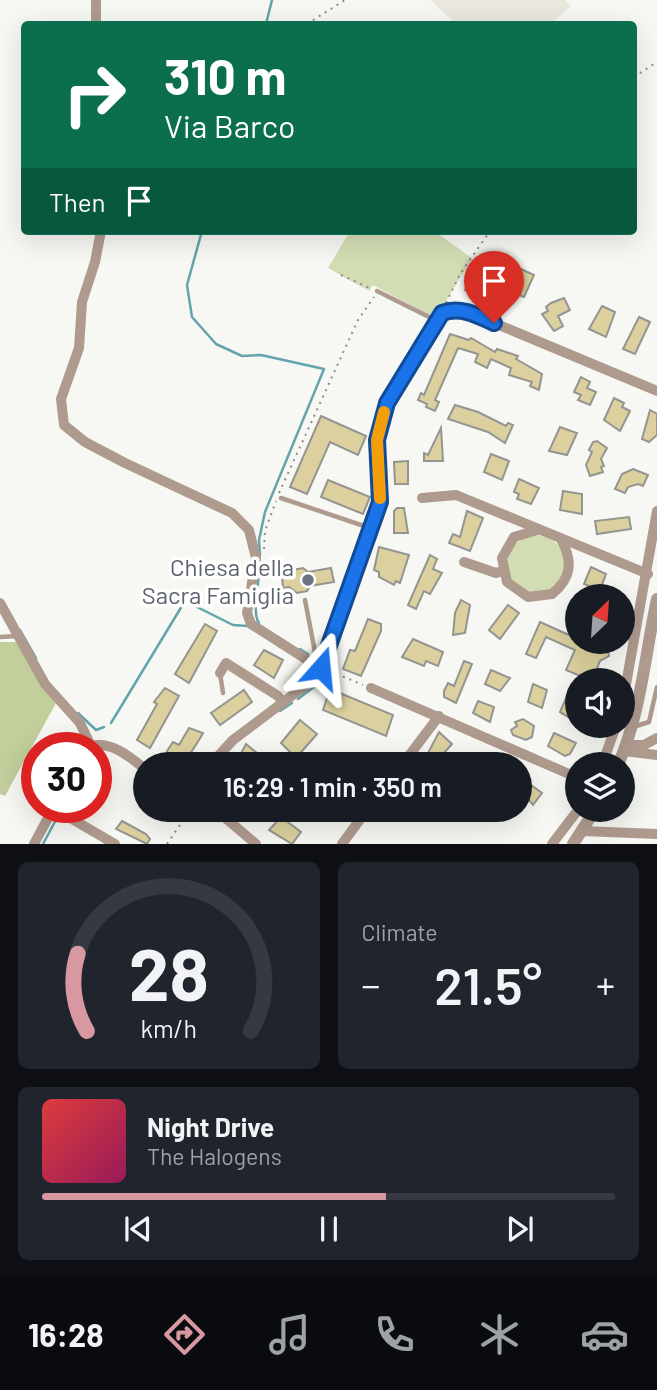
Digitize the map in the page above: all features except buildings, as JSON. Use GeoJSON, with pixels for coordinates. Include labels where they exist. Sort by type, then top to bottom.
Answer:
{"type":"FeatureCollection","features":[{"type":"Feature","properties":{"kind":"street"},"geometry":{"type":"LineString","coordinates":[[96,0],[96,21]]}},
{"type":"Feature","properties":{"kind":"street"},"geometry":{"type":"LineString","coordinates":[[101,235],[82,302],[79,348],[61,399],[64,425],[85,442],[125,463],[232,513],[249,530],[256,558],[247,613],[251,624],[309,661]]}},
{"type":"Feature","properties":{"kind":"street"},"geometry":{"type":"LineString","coordinates":[[222,752],[233,740],[314,681],[323,664],[380,502],[377,440],[380,424],[387,403],[436,317],[452,309],[468,312],[657,391]]}},
{"type":"Feature","properties":{"kind":"street"},"geometry":{"type":"LineString","coordinates":[[422,498],[456,495],[648,574]]}},
{"type":"Feature","properties":{"kind":"street"},"geometry":{"type":"LineString","coordinates":[[629,668],[657,511]]}},
{"type":"Feature","properties":{"kind":"street"},"geometry":{"type":"LineString","coordinates":[[537,530],[514,537],[502,558],[502,571],[516,592],[528,597],[552,594],[568,575],[570,563],[561,539]]}},
{"type":"Feature","properties":{"kind":"street"},"geometry":{"type":"LineString","coordinates":[[464,562],[496,573],[502,571]]}},
{"type":"Feature","properties":{"kind":"street"},"geometry":{"type":"LineString","coordinates":[[635,714],[657,599]]}},
{"type":"Feature","properties":{"kind":"street"},"geometry":{"type":"LineString","coordinates":[[0,603],[45,684],[80,723],[84,732]]}},
{"type":"Feature","properties":{"kind":"street"},"geometry":{"type":"LineString","coordinates":[[646,667],[657,641]]}},
{"type":"Feature","properties":{"kind":"street"},"geometry":{"type":"LineString","coordinates":[[220,673],[226,663],[278,696],[283,703]]}},
{"type":"Feature","properties":{"kind":"street"},"geometry":{"type":"LineString","coordinates":[[371,688],[565,771]]}},
{"type":"Feature","properties":{"kind":"street"},"geometry":{"type":"LineString","coordinates":[[412,752],[439,716]]}},
{"type":"Feature","properties":{"kind":"street"},"geometry":{"type":"LineString","coordinates":[[624,752],[629,738]]}},
{"type":"Feature","properties":{"kind":"street"},"geometry":{"type":"LineString","coordinates":[[626,748],[644,745],[657,738]]}},
{"type":"Feature","properties":{"kind":"street"},"geometry":{"type":"LineString","coordinates":[[112,747],[133,761]]}},
{"type":"Feature","properties":{"kind":"street"},"geometry":{"type":"LineString","coordinates":[[626,748],[657,755]]}},
{"type":"Feature","properties":{"kind":"street"},"geometry":{"type":"LineString","coordinates":[[229,822],[256,844]]}},
{"type":"Feature","properties":{"kind":"street"},"geometry":{"type":"LineString","coordinates":[[342,844],[358,822]]}},
{"type":"Feature","properties":{"kind":"street"},"geometry":{"type":"LineString","coordinates":[[552,844],[569,822]]}},
{"type":"Feature","properties":{"kind":"street"},"geometry":{"type":"LineString","coordinates":[[34,844],[48,823]]}},
{"type":"Feature","properties":{"kind":"street"},"geometry":{"type":"LineString","coordinates":[[80,823],[115,844]]}},
{"type":"Feature","properties":{"kind":"street"},"geometry":{"type":"LineString","coordinates":[[573,844],[586,835],[657,834]]}},
{"type":"Feature","properties":{"kind":"lane"},"geometry":{"type":"LineString","coordinates":[[377,291],[436,317]]}},
{"type":"Feature","properties":{"kind":"lane"},"geometry":{"type":"LineString","coordinates":[[279,498],[371,529]]}},
{"type":"Feature","properties":{"kind":"lane"},"geometry":{"type":"LineString","coordinates":[[305,600],[315,653],[323,664]]}},
{"type":"Feature","properties":{"kind":"lane"},"geometry":{"type":"LineString","coordinates":[[0,637],[19,636]]}},
{"type":"Feature","properties":{"kind":"lane"},"geometry":{"type":"LineString","coordinates":[[220,673],[223,693]]}},
{"type":"Feature","properties":{"kind":"lane"},"geometry":{"type":"LineString","coordinates":[[635,726],[649,722],[657,687]]}},
{"type":"Feature","properties":{"kind":"path"},"geometry":{"type":"LineString","coordinates":[[312,21],[345,0]]}},
{"type":"Feature","properties":{"kind":"path"},"geometry":{"type":"LineString","coordinates":[[637,75],[657,62]]}},
{"type":"Feature","properties":{"kind":"path"},"geometry":{"type":"LineString","coordinates":[[436,317],[448,302],[460,274],[487,235]]}},
{"type":"Feature","properties":{"kind":"path"},"geometry":{"type":"LineString","coordinates":[[256,558],[263,557],[265,531],[279,498],[358,320],[377,291],[341,275]]}},
{"type":"Feature","properties":{"kind":"path"},"geometry":{"type":"LineString","coordinates":[[323,664],[371,688]]}},
{"type":"Feature","properties":{"kind":"path"},"geometry":{"type":"LineString","coordinates":[[167,844],[182,822]]}},
{"type":"Feature","properties":{"kind":"shaded area"},"geometry":{"type":"Polygon","coordinates":[[[430,0],[565,0],[571,6],[554,21],[453,21],[430,0]]]}},
{"type":"Feature","properties":{"kind":"green space"},"geometry":{"type":"Polygon","coordinates":[[[348,235],[440,235],[472,258],[446,301],[429,315],[373,285],[369,291],[328,268],[348,235]]]}},
{"type":"Feature","properties":{"kind":"green space"},"geometry":{"type":"Polygon","coordinates":[[[530,535],[542,535],[552,539],[561,548],[565,570],[557,585],[542,593],[530,593],[520,589],[511,580],[507,570],[507,558],[511,548],[520,539],[530,535]]]}},
{"type":"Feature","properties":{"kind":"green space"},"geometry":{"type":"Polygon","coordinates":[[[0,642],[18,642],[56,703],[40,732],[21,732],[21,767],[5,796],[0,794],[0,642]]]}},
{"type":"Feature","properties":{"kind":"waterway"},"geometry":{"type":"LineString","coordinates":[[267,21],[272,0]]}},
{"type":"Feature","properties":{"kind":"waterway"},"geometry":{"type":"LineString","coordinates":[[201,235],[187,285],[192,317],[216,344],[242,356],[261,355],[324,369],[265,512],[259,540],[260,555]]}},
{"type":"Feature","properties":{"kind":"waterway"},"geometry":{"type":"LineString","coordinates":[[259,623],[256,603],[260,562]]}},
{"type":"Feature","properties":{"kind":"waterway"},"geometry":{"type":"LineString","coordinates":[[111,723],[185,601],[233,625],[248,626]]}},
{"type":"Feature","properties":{"kind":"waterway"},"geometry":{"type":"LineString","coordinates":[[20,630],[36,658]]}},
{"type":"Feature","properties":{"kind":"waterway"},"geometry":{"type":"LineString","coordinates":[[300,649],[308,654]]}},
{"type":"Feature","properties":{"kind":"waterway"},"geometry":{"type":"LineString","coordinates":[[298,699],[315,686]]}},
{"type":"Feature","properties":{"kind":"waterway"},"geometry":{"type":"LineString","coordinates":[[280,711],[292,703]]}},
{"type":"Feature","properties":{"kind":"waterway"},"geometry":{"type":"LineString","coordinates":[[78,713],[96,730],[104,727]]}},
{"type":"Feature","properties":{"kind":"waterway"},"geometry":{"type":"LineString","coordinates":[[43,844],[54,823]]}},
{"type":"Feature","properties":{"kind":"slow traffic"},"geometry":{"type":"LineString","coordinates":[[380,498],[377,440],[384,412]]}},
{"type":"Feature","properties":{"kind":"place","name":"Chiesa della Sacra Famiglia"},"geometry":{"type":"Point","coordinates":[308,580]}},
{"type":"Feature","properties":{"kind":"route"},"geometry":{"type":"LineString","coordinates":[[321,668],[380,502],[377,440],[387,403],[435,320],[442,313],[452,309],[468,312],[494,323]]}}]}
